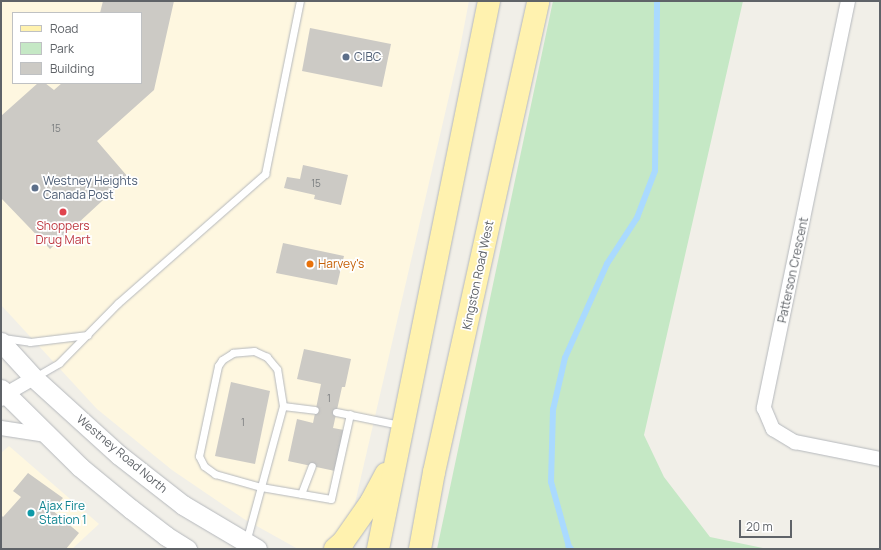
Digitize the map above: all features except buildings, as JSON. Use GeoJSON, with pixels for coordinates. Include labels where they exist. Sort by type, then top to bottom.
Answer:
{"type":"FeatureCollection","features":[{"type":"Feature","properties":{"kind":"main road"},"geometry":{"type":"LineString","coordinates":[[378,549],[489,1]]}},
{"type":"Feature","properties":{"kind":"main road","name":"Kingston Road West"},"geometry":{"type":"LineString","coordinates":[[420,549],[434,472],[537,1]]}},
{"type":"Feature","properties":{"kind":"main road","name":"Westney Road North"},"geometry":{"type":"LineString","coordinates":[[1,342],[34,378],[119,455],[183,505],[251,546]]}},
{"type":"Feature","properties":{"kind":"main road"},"geometry":{"type":"LineString","coordinates":[[3,394],[80,467],[166,536],[187,549]]}},
{"type":"Feature","properties":{"kind":"main road"},"geometry":{"type":"LineString","coordinates":[[335,549],[343,542],[371,502],[397,454]]}},
{"type":"Feature","properties":{"kind":"street","name":"Patterson Crescent"},"geometry":{"type":"LineString","coordinates":[[848,1],[764,408],[773,428],[795,442],[880,459]]}},
{"type":"Feature","properties":{"kind":"street"},"geometry":{"type":"LineString","coordinates":[[3,394],[34,378]]}},
{"type":"Feature","properties":{"kind":"street"},"geometry":{"type":"LineString","coordinates":[[1,428],[46,435]]}},
{"type":"Feature","properties":{"kind":"lane"},"geometry":{"type":"LineString","coordinates":[[34,378],[59,363],[118,303],[265,174],[300,1]]}},
{"type":"Feature","properties":{"kind":"lane"},"geometry":{"type":"LineString","coordinates":[[1,338],[30,342],[88,335]]}},
{"type":"Feature","properties":{"kind":"lane"},"geometry":{"type":"LineString","coordinates":[[251,546],[261,487],[283,406],[276,369],[268,357],[254,351],[233,354],[222,360],[218,366],[199,456],[204,466],[215,474],[261,487],[331,499],[350,414]]}},
{"type":"Feature","properties":{"kind":"lane"},"geometry":{"type":"LineString","coordinates":[[283,406],[315,410]]}},
{"type":"Feature","properties":{"kind":"lane"},"geometry":{"type":"LineString","coordinates":[[336,412],[402,426]]}},
{"type":"Feature","properties":{"kind":"lane"},"geometry":{"type":"LineString","coordinates":[[302,494],[312,466]]}},
{"type":"Feature","properties":{"kind":"shaded area"},"geometry":{"type":"Polygon","coordinates":[[[1,1],[469,1],[459,53],[352,516],[326,549],[298,549],[244,519],[172,470],[97,409],[1,305],[1,1]]]}},
{"type":"Feature","properties":{"kind":"shaded area","name":"Ajax Fire Station 1"},"geometry":{"type":"Polygon","coordinates":[[[9,446],[99,524],[72,549],[1,549],[1,453],[9,446]]]}},
{"type":"Feature","properties":{"kind":"green space"},"geometry":{"type":"Polygon","coordinates":[[[553,1],[743,1],[644,435],[664,477],[710,537],[768,549],[437,549],[553,1]]]}},
{"type":"Feature","properties":{"kind":"waterway"},"geometry":{"type":"LineString","coordinates":[[571,549],[569,547],[551,482],[553,410],[565,358],[607,264],[637,218],[655,171],[657,1]]}},
{"type":"Feature","properties":{"kind":"place","name":"CIBC"},"geometry":{"type":"Point","coordinates":[346,57]}},
{"type":"Feature","properties":{"kind":"place","name":"Westney Heights Canada Post"},"geometry":{"type":"Point","coordinates":[35,188]}},
{"type":"Feature","properties":{"kind":"place","name":"Shoppers Drug Mart"},"geometry":{"type":"Point","coordinates":[63,212]}},
{"type":"Feature","properties":{"kind":"place","name":"Harvey's"},"geometry":{"type":"Point","coordinates":[310,264]}},
{"type":"Feature","properties":{"kind":"place","name":"Ajax Fire Station 1"},"geometry":{"type":"Point","coordinates":[31,513]}}]}
